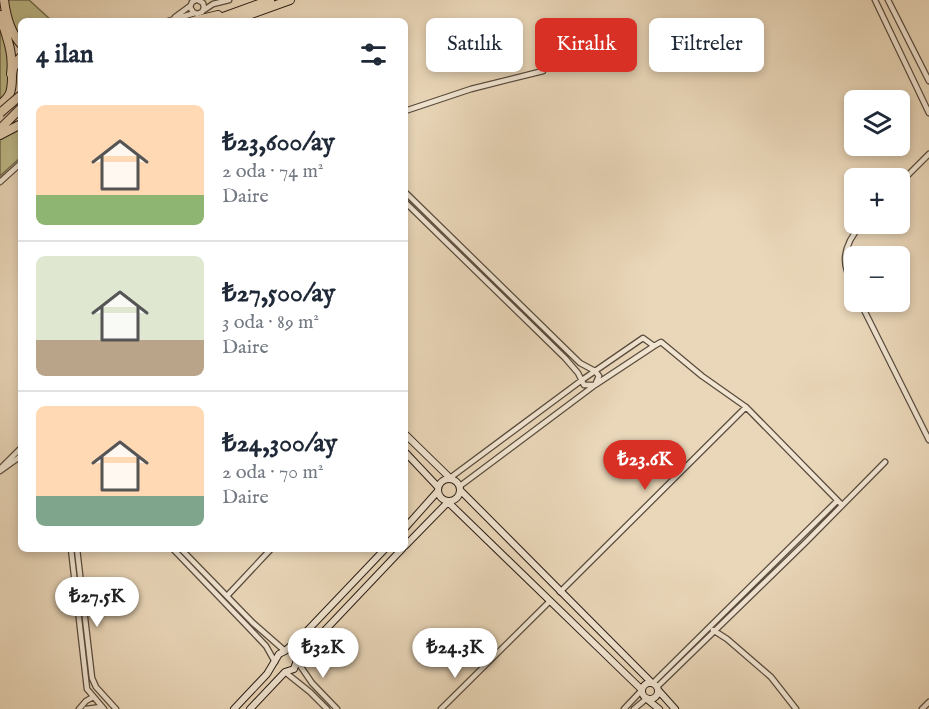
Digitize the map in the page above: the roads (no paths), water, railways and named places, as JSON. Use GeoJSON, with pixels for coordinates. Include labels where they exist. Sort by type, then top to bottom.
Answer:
{"type":"FeatureCollection","features":[{"type":"Feature","properties":{"kind":"highway"},"geometry":{"type":"LineString","coordinates":[[4,0],[11,28],[18,39]]}},
{"type":"Feature","properties":{"kind":"highway"},"geometry":{"type":"LineString","coordinates":[[236,18],[270,0]]}},
{"type":"Feature","properties":{"kind":"highway"},"geometry":{"type":"LineString","coordinates":[[194,17],[236,18],[290,0]]}},
{"type":"Feature","properties":{"kind":"highway"},"geometry":{"type":"LineString","coordinates":[[0,15],[12,56],[10,93],[0,105]]}},
{"type":"Feature","properties":{"kind":"highway"},"geometry":{"type":"LineString","coordinates":[[18,60],[14,65],[11,78],[13,89],[18,95]]}},
{"type":"Feature","properties":{"kind":"highway"},"geometry":{"type":"LineString","coordinates":[[0,113],[18,101]]}},
{"type":"Feature","properties":{"kind":"highway"},"geometry":{"type":"LineString","coordinates":[[0,122],[18,102]]}},
{"type":"Feature","properties":{"kind":"highway"},"geometry":{"type":"LineString","coordinates":[[0,129],[18,111]]}},
{"type":"Feature","properties":{"kind":"highway"},"geometry":{"type":"LineString","coordinates":[[0,135],[18,126]]}},
{"type":"Feature","properties":{"kind":"street"},"geometry":{"type":"LineString","coordinates":[[174,18],[198,0],[213,4]]}},
{"type":"Feature","properties":{"kind":"street"},"geometry":{"type":"LineString","coordinates":[[198,0],[204,6],[203,10]]}},
{"type":"Feature","properties":{"kind":"street"},"geometry":{"type":"LineString","coordinates":[[190,5],[194,17],[213,4],[229,0]]}},
{"type":"Feature","properties":{"kind":"street"},"geometry":{"type":"LineString","coordinates":[[876,0],[928,104],[929,113]]}},
{"type":"Feature","properties":{"kind":"street"},"geometry":{"type":"LineString","coordinates":[[888,0],[929,81]]}},
{"type":"Feature","properties":{"kind":"street"},"geometry":{"type":"LineString","coordinates":[[408,110],[471,89],[539,72]]}},
{"type":"Feature","properties":{"kind":"street"},"geometry":{"type":"LineString","coordinates":[[910,173],[929,154]]}},
{"type":"Feature","properties":{"kind":"street"},"geometry":{"type":"LineString","coordinates":[[0,182],[18,166]]}},
{"type":"Feature","properties":{"kind":"street"},"geometry":{"type":"LineString","coordinates":[[408,195],[580,363],[595,371],[599,376],[595,385]]}},
{"type":"Feature","properties":{"kind":"street"},"geometry":{"type":"LineString","coordinates":[[408,205],[565,358],[584,385],[595,385]]}},
{"type":"Feature","properties":{"kind":"street"},"geometry":{"type":"LineString","coordinates":[[865,312],[929,440]]}},
{"type":"Feature","properties":{"kind":"street"},"geometry":{"type":"LineString","coordinates":[[408,524],[438,489],[441,482],[450,478],[582,380],[643,338],[654,346]]}},
{"type":"Feature","properties":{"kind":"street"},"geometry":{"type":"LineString","coordinates":[[408,544],[448,501],[457,499],[461,488],[595,385],[661,342],[702,376],[746,406],[840,503]]}},
{"type":"Feature","properties":{"kind":"street"},"geometry":{"type":"LineString","coordinates":[[441,709],[746,406]]}},
{"type":"Feature","properties":{"kind":"street"},"geometry":{"type":"LineString","coordinates":[[408,437],[450,478],[458,482],[461,488],[560,592],[655,686],[675,709]]}},
{"type":"Feature","properties":{"kind":"street"},"geometry":{"type":"LineString","coordinates":[[0,470],[18,451]]}},
{"type":"Feature","properties":{"kind":"street"},"geometry":{"type":"LineString","coordinates":[[408,455],[438,489],[441,498],[448,501],[659,709]]}},
{"type":"Feature","properties":{"kind":"street"},"geometry":{"type":"LineString","coordinates":[[0,470],[18,458]]}},
{"type":"Feature","properties":{"kind":"street"},"geometry":{"type":"LineString","coordinates":[[624,709],[644,685],[655,686],[840,503],[885,462]]}},
{"type":"Feature","properties":{"kind":"street"},"geometry":{"type":"LineString","coordinates":[[71,552],[87,689],[86,700]]}},
{"type":"Feature","properties":{"kind":"street"},"geometry":{"type":"LineString","coordinates":[[77,552],[92,678],[100,692],[116,709]]}},
{"type":"Feature","properties":{"kind":"street"},"geometry":{"type":"LineString","coordinates":[[175,552],[266,646],[278,668],[310,692],[327,709]]}},
{"type":"Feature","properties":{"kind":"street"},"geometry":{"type":"LineString","coordinates":[[184,552],[253,624],[285,651],[294,654],[312,683],[337,709]]}},
{"type":"Feature","properties":{"kind":"street"},"geometry":{"type":"LineString","coordinates":[[227,596],[268,552]]}},
{"type":"Feature","properties":{"kind":"street"},"geometry":{"type":"LineString","coordinates":[[234,709],[267,674],[279,654],[285,651],[383,552]]}},
{"type":"Feature","properties":{"kind":"street"},"geometry":{"type":"LineString","coordinates":[[389,552],[394,557]]}},
{"type":"Feature","properties":{"kind":"street"},"geometry":{"type":"LineString","coordinates":[[250,709],[285,672],[294,669],[297,660],[400,552]]}},
{"type":"Feature","properties":{"kind":"street"},"geometry":{"type":"LineString","coordinates":[[713,629],[771,677],[796,709]]}},
{"type":"Feature","properties":{"kind":"street"},"geometry":{"type":"LineString","coordinates":[[634,709],[647,699],[656,697],[655,686]]}},
{"type":"Feature","properties":{"kind":"street"},"geometry":{"type":"LineString","coordinates":[[87,689],[103,708]]}},
{"type":"Feature","properties":{"kind":"street"},"geometry":{"type":"LineString","coordinates":[[79,709],[86,700],[100,692]]}},
{"type":"Feature","properties":{"kind":"street"},"geometry":{"type":"LineString","coordinates":[[922,709],[929,702]]}},
{"type":"Feature","properties":{"kind":"street"},"geometry":{"type":"LineString","coordinates":[[86,709],[103,708]]}}]}
